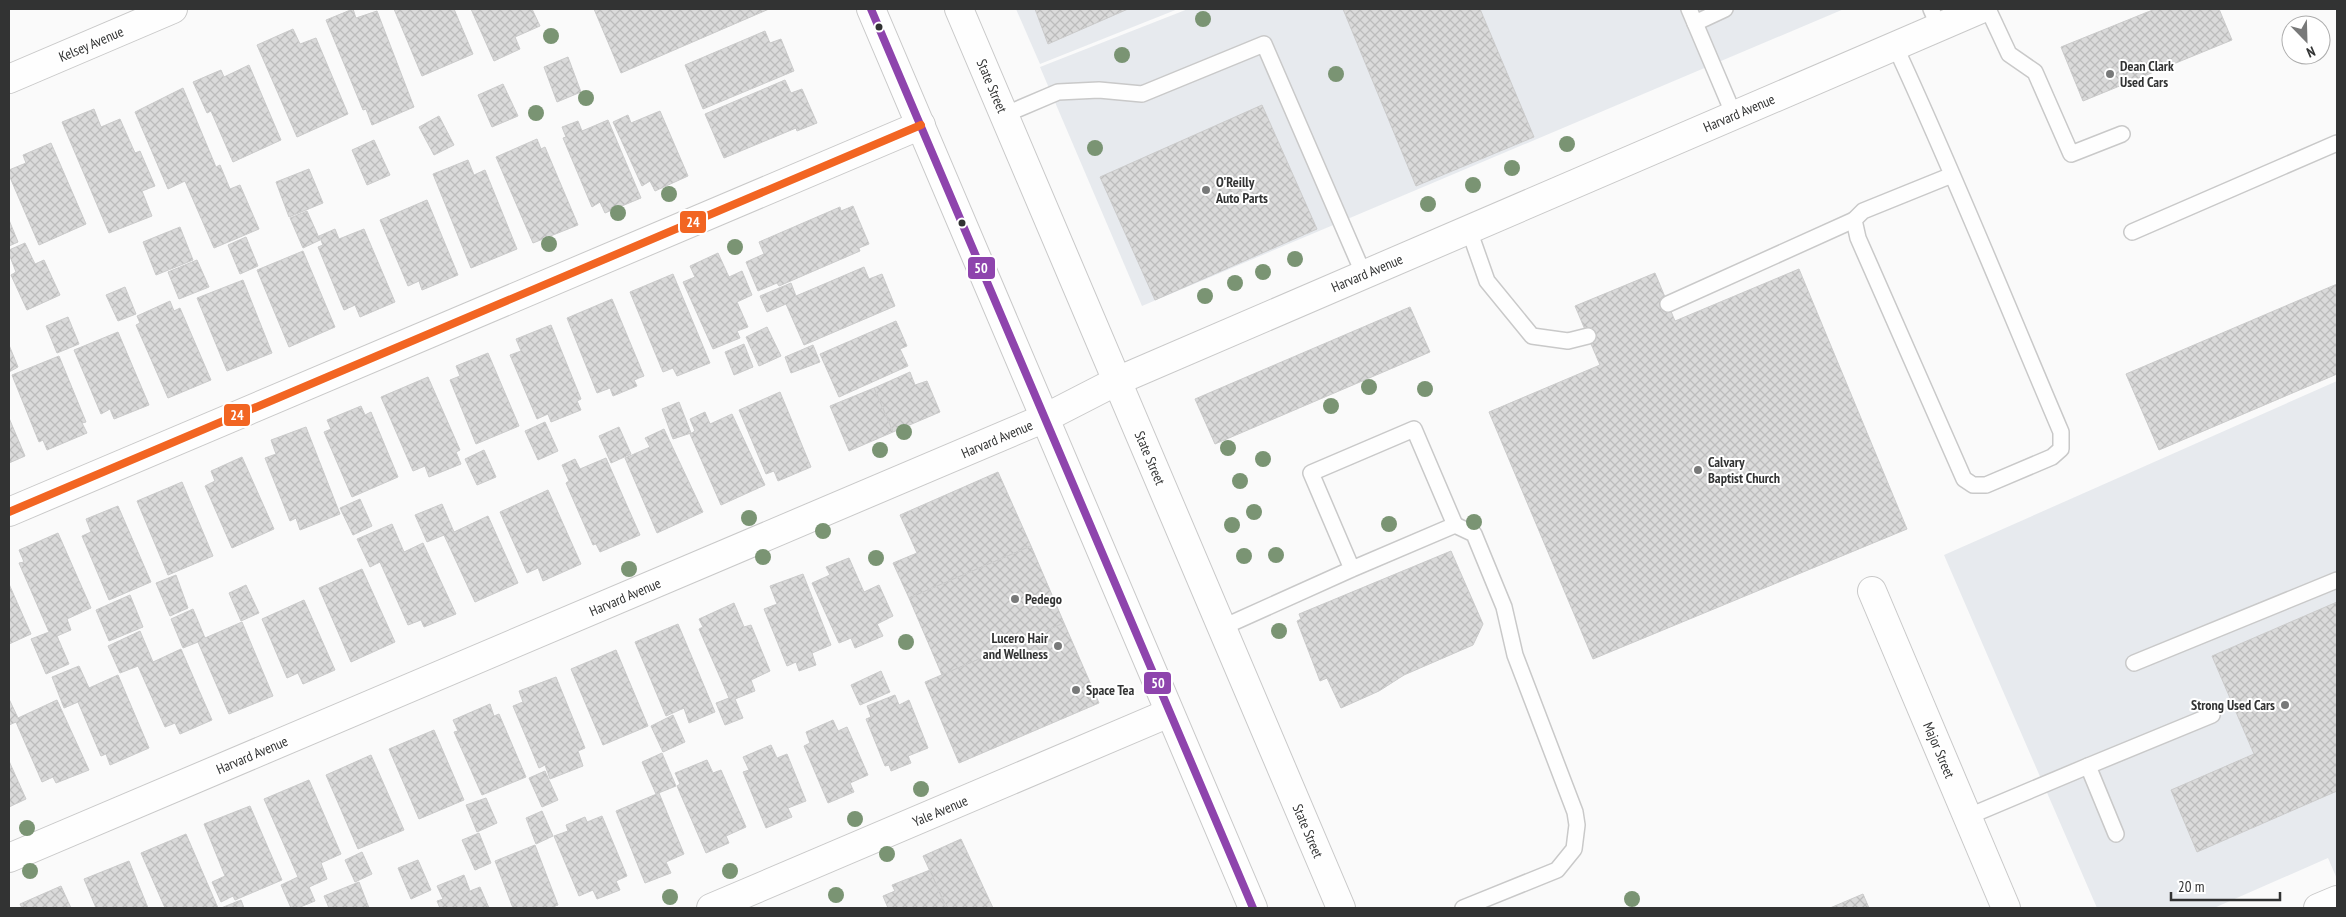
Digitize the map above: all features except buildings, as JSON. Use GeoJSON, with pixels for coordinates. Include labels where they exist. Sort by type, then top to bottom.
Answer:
{"type":"FeatureCollection","features":[{"type":"Feature","properties":{"kind":"street","name":"Kelsey Avenue"},"geometry":{"type":"LineString","coordinates":[[9,79],[173,9]]}},
{"type":"Feature","properties":{"kind":"street"},"geometry":{"type":"LineString","coordinates":[[871,9],[1253,908]]}},
{"type":"Feature","properties":{"kind":"street","name":"State Street"},"geometry":{"type":"LineString","coordinates":[[959,9],[1340,908]]}},
{"type":"Feature","properties":{"kind":"street","name":"Harvard Avenue"},"geometry":{"type":"LineString","coordinates":[[9,858],[1045,418],[1117,381],[1895,46],[1935,18],[1981,9]]}},
{"type":"Feature","properties":{"kind":"street"},"geometry":{"type":"LineString","coordinates":[[9,512],[921,125]]}},
{"type":"Feature","properties":{"kind":"street","name":"Major Street"},"geometry":{"type":"LineString","coordinates":[[1872,592],[2006,908]]}},
{"type":"Feature","properties":{"kind":"street","name":"Yale Avenue"},"geometry":{"type":"LineString","coordinates":[[712,908],[1170,713]]}},
{"type":"Feature","properties":{"kind":"street"},"geometry":{"type":"LineString","coordinates":[[2318,908],[2337,900]]}},
{"type":"Feature","properties":{"kind":"lane"},"geometry":{"type":"LineString","coordinates":[[1689,9],[1734,115]]}},
{"type":"Feature","properties":{"kind":"lane"},"geometry":{"type":"LineString","coordinates":[[1695,23],[1725,9]]}},
{"type":"Feature","properties":{"kind":"lane"},"geometry":{"type":"LineString","coordinates":[[1988,9],[2009,54],[2035,72],[2072,154],[2122,134]]}},
{"type":"Feature","properties":{"kind":"lane"},"geometry":{"type":"LineString","coordinates":[[1004,115],[1058,92],[1099,90],[1142,94],[1264,44],[1364,275]]}},
{"type":"Feature","properties":{"kind":"lane"},"geometry":{"type":"LineString","coordinates":[[1854,220],[1858,238],[1964,479],[1973,485],[1986,485],[2052,457],[2061,449],[2061,432],[1895,46]]}},
{"type":"Feature","properties":{"kind":"lane"},"geometry":{"type":"LineString","coordinates":[[2132,232],[2337,143]]}},
{"type":"Feature","properties":{"kind":"lane"},"geometry":{"type":"LineString","coordinates":[[1668,304],[1854,220],[1863,211],[1952,176]]}},
{"type":"Feature","properties":{"kind":"lane"},"geometry":{"type":"LineString","coordinates":[[1469,230],[1487,281],[1532,336],[1568,341],[1588,336]]}},
{"type":"Feature","properties":{"kind":"lane"},"geometry":{"type":"LineString","coordinates":[[1352,568],[1311,473],[1414,429],[1455,525],[1474,534],[1504,607],[1515,655],[1575,812],[1577,825],[1574,849],[1557,870],[1463,908]]}},
{"type":"Feature","properties":{"kind":"lane"},"geometry":{"type":"LineString","coordinates":[[1222,628],[1352,568],[1455,525]]}},
{"type":"Feature","properties":{"kind":"lane"},"geometry":{"type":"LineString","coordinates":[[2134,663],[2337,580]]}},
{"type":"Feature","properties":{"kind":"lane"},"geometry":{"type":"LineString","coordinates":[[1967,817],[2212,715]]}},
{"type":"Feature","properties":{"kind":"lane"},"geometry":{"type":"LineString","coordinates":[[2088,766],[2116,834]]}},
{"type":"Feature","properties":{"kind":"shaded area"},"geometry":{"type":"Polygon","coordinates":[[[1016,9],[1178,9],[1040,64],[1016,9]]]}},
{"type":"Feature","properties":{"kind":"shaded area"},"geometry":{"type":"Polygon","coordinates":[[[1188,9],[1844,9],[1142,306],[1040,67],[1188,9]]]}},
{"type":"Feature","properties":{"kind":"shaded area"},"geometry":{"type":"Polygon","coordinates":[[[2337,381],[2337,879],[2328,858],[2214,908],[2097,908],[1944,555],[2337,381]]]}},
{"type":"Feature","properties":{"kind":"transit line","name":"50"},"geometry":{"type":"LineString","coordinates":[[871,9],[1253,908]]}},
{"type":"Feature","properties":{"kind":"transit line","name":"24"},"geometry":{"type":"LineString","coordinates":[[9,512],[921,125]]}},
{"type":"Feature","properties":{"kind":"place","name":"Dean Clark Used Cars"},"geometry":{"type":"Point","coordinates":[2110,74]}},
{"type":"Feature","properties":{"kind":"place","name":"O'Reilly Auto Parts"},"geometry":{"type":"Point","coordinates":[1206,190]}},
{"type":"Feature","properties":{"kind":"place","name":"Calvary Baptist Church"},"geometry":{"type":"Point","coordinates":[1698,470]}},
{"type":"Feature","properties":{"kind":"place","name":"Pedego"},"geometry":{"type":"Point","coordinates":[1015,599]}},
{"type":"Feature","properties":{"kind":"place","name":"Lucero Hair and Wellness"},"geometry":{"type":"Point","coordinates":[1058,646]}},
{"type":"Feature","properties":{"kind":"place","name":"Space Tea"},"geometry":{"type":"Point","coordinates":[1076,690]}},
{"type":"Feature","properties":{"kind":"place","name":"Strong Used Cars"},"geometry":{"type":"Point","coordinates":[2285,705]}}]}
